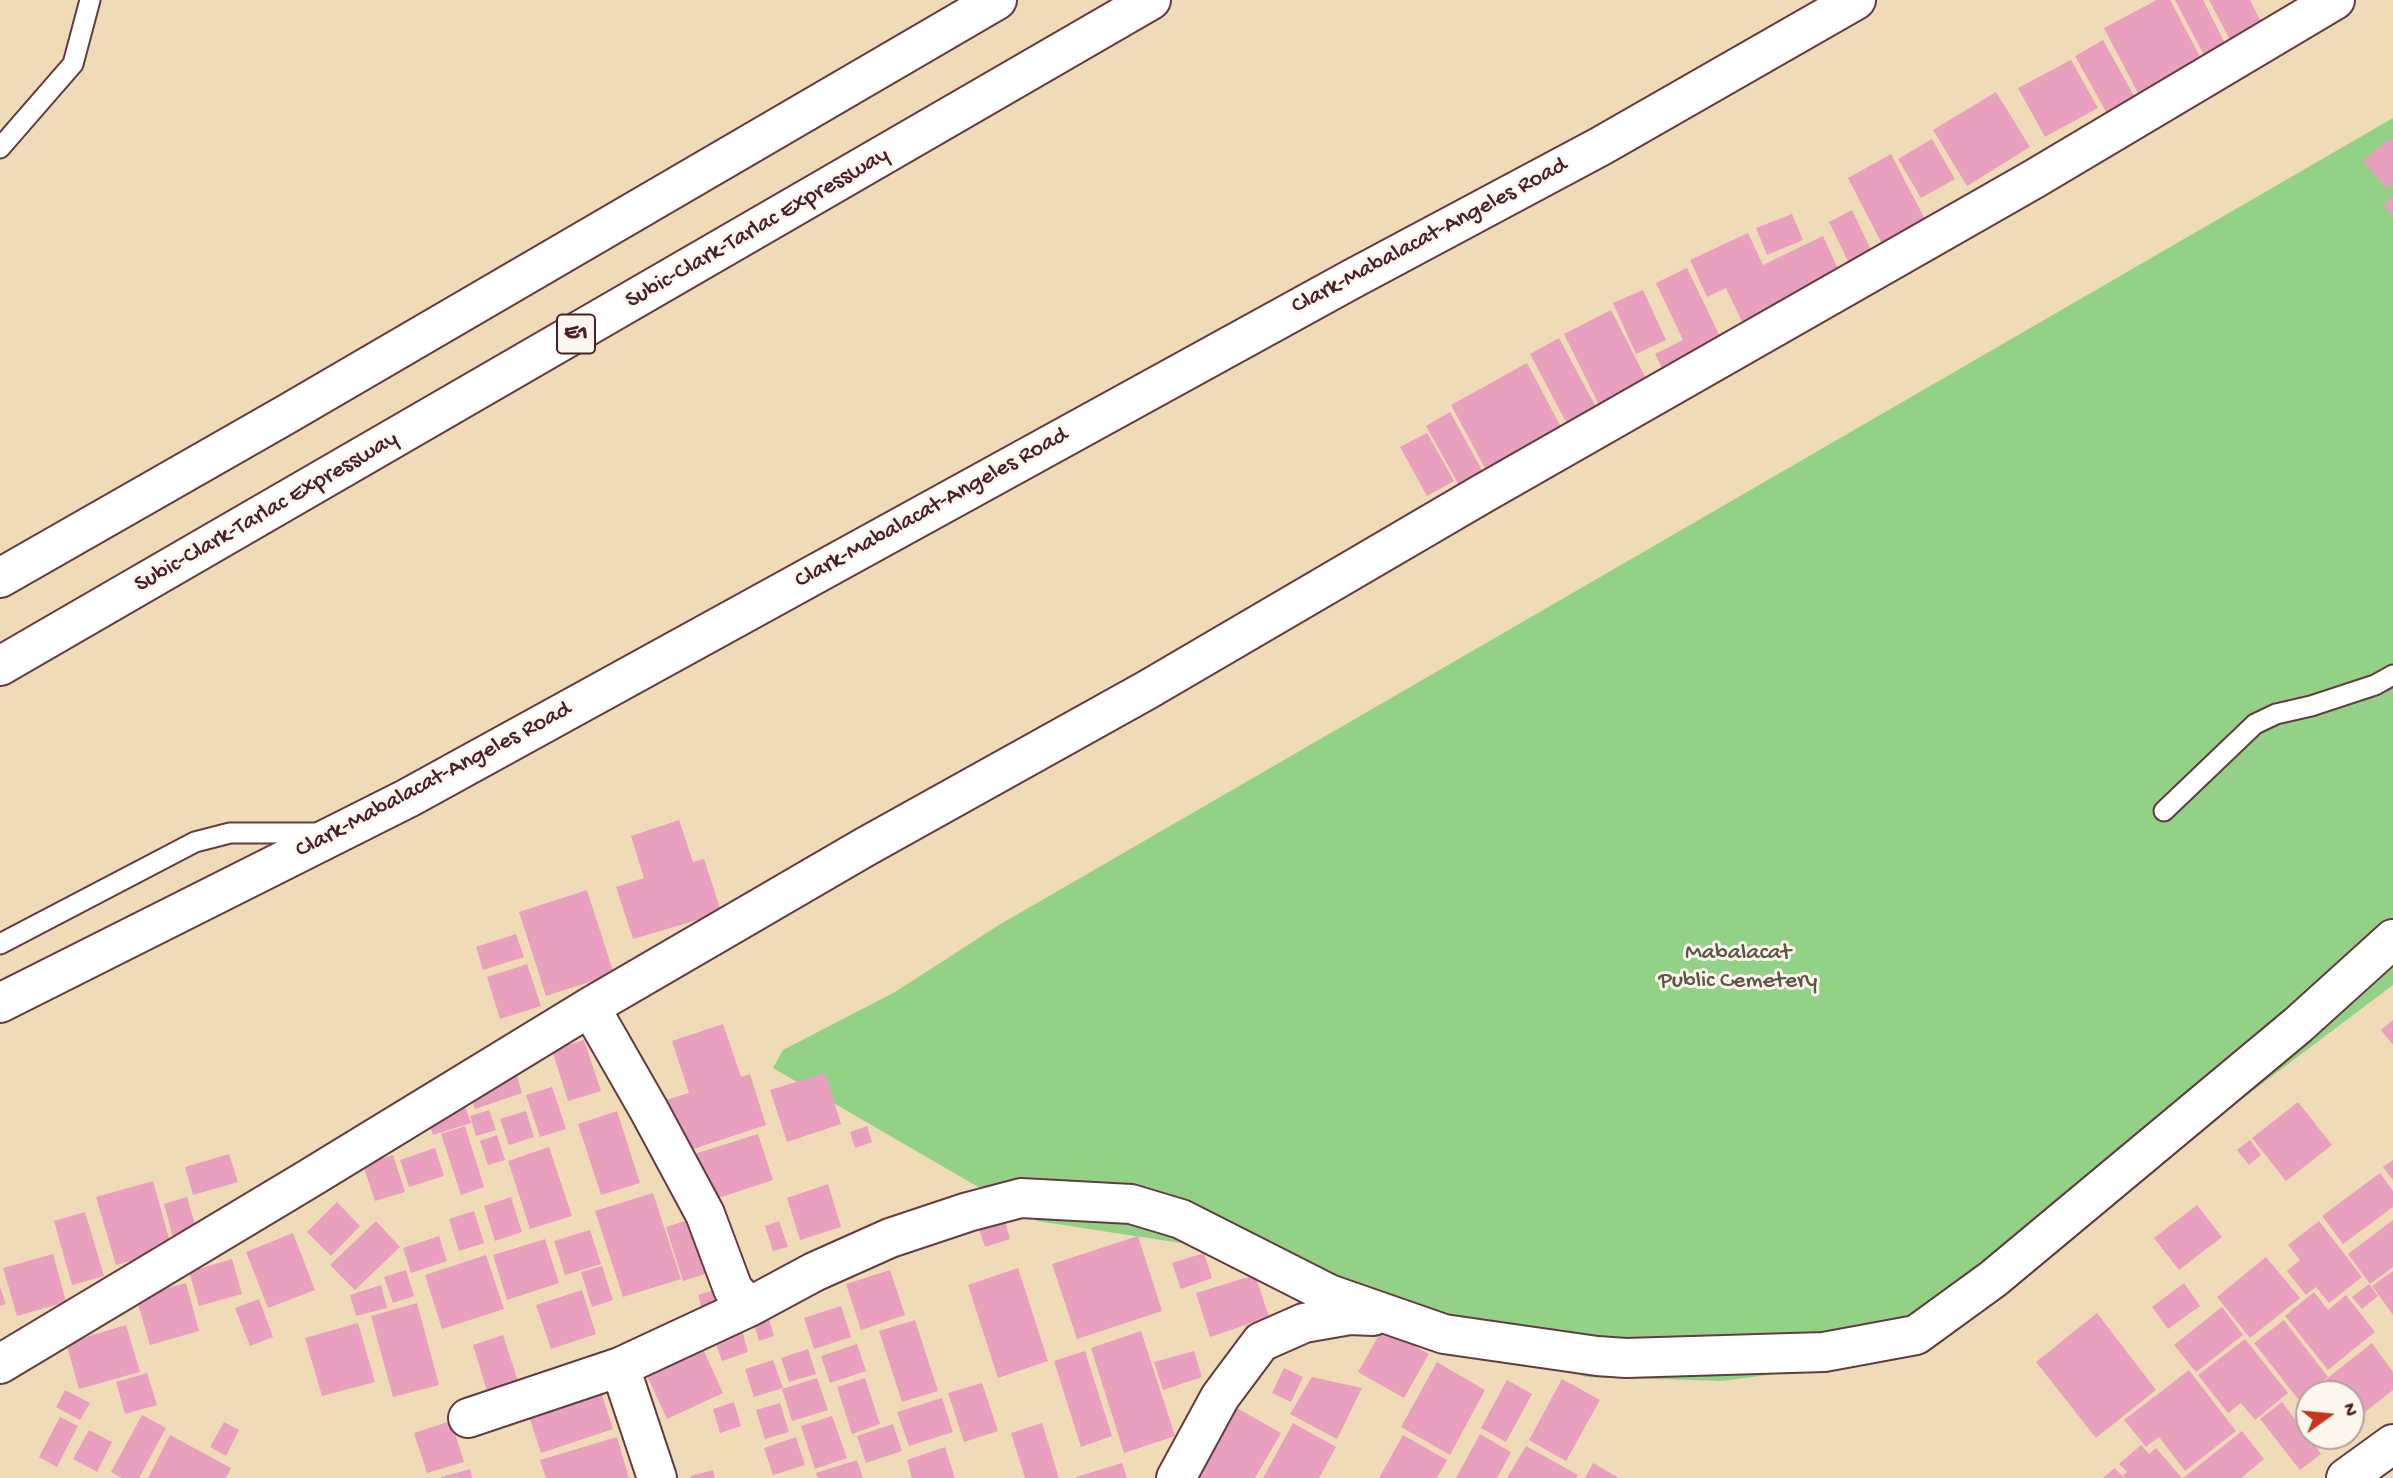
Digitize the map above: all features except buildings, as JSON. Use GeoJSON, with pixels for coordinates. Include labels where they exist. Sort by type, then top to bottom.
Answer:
{"type":"FeatureCollection","features":[{"type":"Feature","properties":{"kind":"main road"},"geometry":{"type":"LineString","coordinates":[[0,578],[997,0]]}},
{"type":"Feature","properties":{"kind":"main road","name":"Subic-Clark-Tarlac Expressway"},"geometry":{"type":"LineString","coordinates":[[0,666],[1151,0]]}},
{"type":"Feature","properties":{"kind":"main road","name":"Clark-Mabalacat-Angeles Road"},"geometry":{"type":"LineString","coordinates":[[0,1003],[408,798],[1352,279],[1601,146],[1856,0]]}},
{"type":"Feature","properties":{"kind":"main road"},"geometry":{"type":"LineString","coordinates":[[0,1364],[590,1007],[2034,179],[2335,0]]}},
{"type":"Feature","properties":{"kind":"main road"},"geometry":{"type":"LineString","coordinates":[[468,1418],[620,1367],[890,1238],[1021,1198],[1131,1204],[1181,1219],[1329,1294],[1444,1334],[1626,1358],[1824,1352],[1916,1335],[2004,1270],[2298,1025],[2393,939]]}},
{"type":"Feature","properties":{"kind":"main road"},"geometry":{"type":"LineString","coordinates":[[590,1007],[705,1214],[733,1289],[749,1307]]}},
{"type":"Feature","properties":{"kind":"main road"},"geometry":{"type":"LineString","coordinates":[[1175,1478],[1220,1396],[1261,1342],[1304,1323],[1350,1315],[1396,1318]]}},
{"type":"Feature","properties":{"kind":"main road"},"geometry":{"type":"LineString","coordinates":[[620,1367],[657,1478]]}},
{"type":"Feature","properties":{"kind":"main road"},"geometry":{"type":"LineString","coordinates":[[2346,1478],[2393,1444]]}},
{"type":"Feature","properties":{"kind":"lane"},"geometry":{"type":"LineString","coordinates":[[0,148],[74,64],[90,0]]}},
{"type":"Feature","properties":{"kind":"lane"},"geometry":{"type":"LineString","coordinates":[[2164,811],[2255,724],[2276,714],[2366,688],[2393,675]]}},
{"type":"Feature","properties":{"kind":"lane"},"geometry":{"type":"LineString","coordinates":[[0,944],[195,842],[230,833],[339,833]]}},
{"type":"Feature","properties":{"kind":"green space","name":"Mabalacat Public Cemetery"},"geometry":{"type":"Polygon","coordinates":[[[2393,118],[2393,985],[1898,1358],[1722,1381],[1586,1377],[1431,1331],[1284,1259],[1037,1221],[773,1068],[783,1050],[895,992],[999,925],[2393,118]]]}}]}
